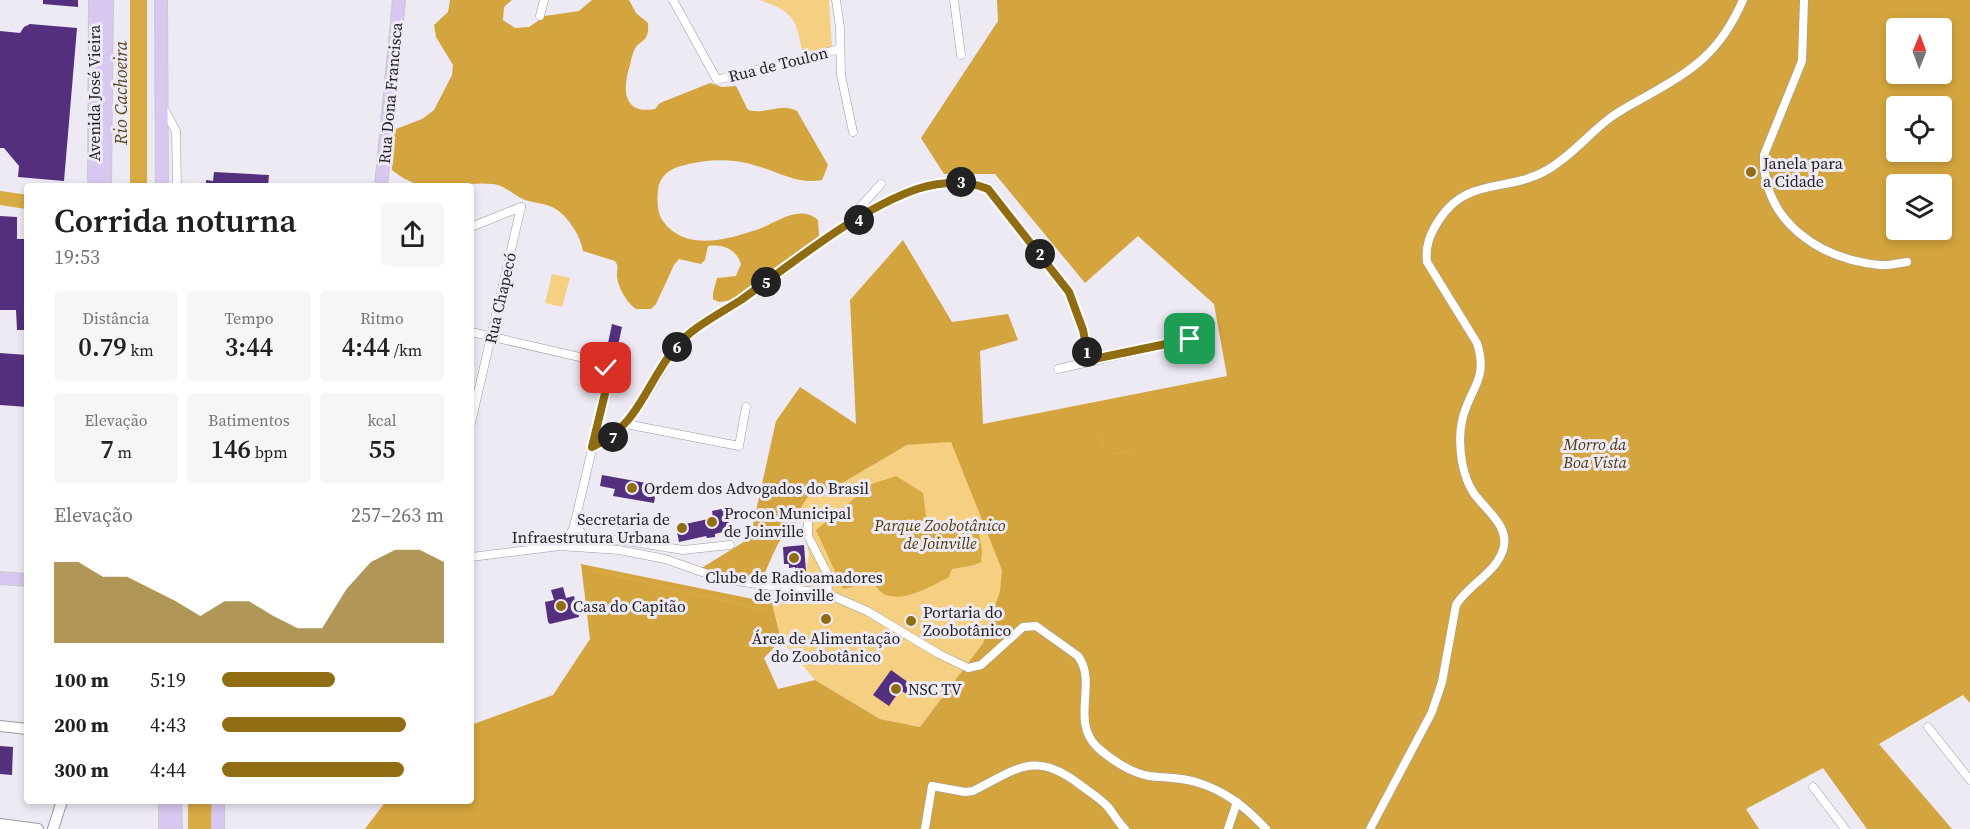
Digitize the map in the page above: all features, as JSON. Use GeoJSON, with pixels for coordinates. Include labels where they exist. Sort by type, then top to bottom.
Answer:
{"type":"FeatureCollection","features":[{"type":"Feature","properties":{"kind":"main road","name":"Avenida José Vieira"},"geometry":{"type":"LineString","coordinates":[[94,183],[95,0]]}},
{"type":"Feature","properties":{"kind":"main road","name":"Avenida José Vieira"},"geometry":{"type":"LineString","coordinates":[[105,183],[107,0]]}},
{"type":"Feature","properties":{"kind":"main road"},"geometry":{"type":"LineString","coordinates":[[161,0],[162,183]]}},
{"type":"Feature","properties":{"kind":"main road","name":"Rua Dona Francisca"},"geometry":{"type":"LineString","coordinates":[[381,183],[399,0]]}},
{"type":"Feature","properties":{"kind":"main road"},"geometry":{"type":"LineString","coordinates":[[0,578],[24,580]]}},
{"type":"Feature","properties":{"kind":"main road"},"geometry":{"type":"LineString","coordinates":[[0,726],[24,729]]}},
{"type":"Feature","properties":{"kind":"main road"},"geometry":{"type":"LineString","coordinates":[[53,829],[61,804]]}},
{"type":"Feature","properties":{"kind":"main road"},"geometry":{"type":"LineString","coordinates":[[165,804],[165,829]]}},
{"type":"Feature","properties":{"kind":"main road"},"geometry":{"type":"LineString","coordinates":[[175,804],[176,829]]}},
{"type":"Feature","properties":{"kind":"main road"},"geometry":{"type":"LineString","coordinates":[[218,804],[218,829]]}},
{"type":"Feature","properties":{"kind":"main road"},"geometry":{"type":"LineString","coordinates":[[0,824],[39,829]]}},
{"type":"Feature","properties":{"kind":"street"},"geometry":{"type":"LineString","coordinates":[[540,16],[544,0]]}},
{"type":"Feature","properties":{"kind":"street","name":"Rua de Toulon"},"geometry":{"type":"LineString","coordinates":[[673,0],[717,80],[840,49]]}},
{"type":"Feature","properties":{"kind":"street"},"geometry":{"type":"LineString","coordinates":[[836,0],[840,27],[842,84],[854,132]]}},
{"type":"Feature","properties":{"kind":"street"},"geometry":{"type":"LineString","coordinates":[[954,0],[961,55]]}},
{"type":"Feature","properties":{"kind":"street"},"geometry":{"type":"LineString","coordinates":[[1370,829],[1432,712],[1442,682],[1456,605],[1462,595],[1491,570],[1503,550],[1505,539],[1498,522],[1471,489],[1462,461],[1460,440],[1462,420],[1482,369],[1482,357],[1477,343],[1427,262],[1426,252],[1431,233],[1445,210],[1467,192],[1528,179],[1546,171],[1573,152],[1617,113],[1692,68],[1709,55],[1720,42],[1743,0]]}},
{"type":"Feature","properties":{"kind":"street"},"geometry":{"type":"LineString","coordinates":[[1804,0],[1802,61],[1764,154],[1768,191],[1787,221],[1799,234],[1820,248],[1881,265],[1907,262]]}},
{"type":"Feature","properties":{"kind":"street"},"geometry":{"type":"LineString","coordinates":[[162,104],[176,131],[177,183]]}},
{"type":"Feature","properties":{"kind":"street"},"geometry":{"type":"LineString","coordinates":[[592,447],[614,436],[626,424],[681,342],[837,233],[886,203],[920,189],[959,182],[975,184],[988,189],[1069,292],[1083,330],[1089,360]]}},
{"type":"Feature","properties":{"kind":"street"},"geometry":{"type":"LineString","coordinates":[[837,233],[881,184]]}},
{"type":"Feature","properties":{"kind":"street","name":"Rua Chapecó"},"geometry":{"type":"LineString","coordinates":[[474,226],[521,207],[474,410]]}},
{"type":"Feature","properties":{"kind":"street"},"geometry":{"type":"LineString","coordinates":[[474,333],[597,361],[606,368],[609,377],[574,526],[560,546]]}},
{"type":"Feature","properties":{"kind":"street"},"geometry":{"type":"LineString","coordinates":[[1058,369],[1089,360],[1190,339]]}},
{"type":"Feature","properties":{"kind":"street"},"geometry":{"type":"LineString","coordinates":[[626,424],[739,446],[746,407]]}},
{"type":"Feature","properties":{"kind":"street"},"geometry":{"type":"LineString","coordinates":[[808,523],[808,536],[827,573],[828,594]]}},
{"type":"Feature","properties":{"kind":"street"},"geometry":{"type":"LineString","coordinates":[[574,526],[583,535],[595,539],[691,550],[730,544]]}},
{"type":"Feature","properties":{"kind":"street"},"geometry":{"type":"LineString","coordinates":[[595,539],[595,548]]}},
{"type":"Feature","properties":{"kind":"street"},"geometry":{"type":"LineString","coordinates":[[643,543],[650,555]]}},
{"type":"Feature","properties":{"kind":"street"},"geometry":{"type":"LineString","coordinates":[[634,552],[643,543]]}},
{"type":"Feature","properties":{"kind":"street"},"geometry":{"type":"LineString","coordinates":[[474,557],[560,546],[634,552],[650,555],[722,579],[828,594],[867,610],[939,654],[968,668],[981,665],[1023,627],[1030,625],[1042,629],[1083,662],[1086,675],[1084,722],[1091,739],[1097,746],[1142,774],[1197,782],[1237,802],[1266,829]]}},
{"type":"Feature","properties":{"kind":"street"},"geometry":{"type":"LineString","coordinates":[[1928,727],[1970,780]]}},
{"type":"Feature","properties":{"kind":"street"},"geometry":{"type":"LineString","coordinates":[[926,829],[932,786],[965,792],[973,791],[1022,768],[1036,765],[1049,766],[1062,771],[1107,806],[1125,829]]}},
{"type":"Feature","properties":{"kind":"street"},"geometry":{"type":"LineString","coordinates":[[1813,787],[1845,829]]}},
{"type":"Feature","properties":{"kind":"street"},"geometry":{"type":"LineString","coordinates":[[1228,829],[1237,802]]}},
{"type":"Feature","properties":{"kind":"green space"},"geometry":{"type":"Polygon","coordinates":[[[450,0],[512,0],[504,7],[503,20],[515,28],[529,27],[545,16],[579,11],[592,0],[629,0],[636,13],[648,23],[648,33],[634,51],[627,74],[626,91],[631,104],[644,110],[655,109],[660,103],[710,83],[722,87],[736,86],[748,110],[785,108],[797,111],[828,165],[822,180],[814,181],[797,179],[747,163],[719,160],[677,167],[665,174],[660,181],[658,206],[663,221],[672,231],[683,237],[708,241],[735,236],[759,229],[788,216],[803,214],[818,220],[819,235],[816,241],[764,275],[733,300],[719,302],[713,299],[717,278],[736,276],[741,264],[732,251],[719,246],[708,246],[705,260],[701,264],[679,259],[656,304],[651,309],[636,309],[623,294],[617,279],[615,261],[583,251],[572,226],[562,214],[552,207],[525,200],[493,184],[415,183],[405,179],[392,170],[394,134],[396,129],[422,119],[434,110],[452,75],[453,65],[436,37],[434,25],[448,12],[450,0]]]}},
{"type":"Feature","properties":{"kind":"green space"},"geometry":{"type":"Polygon","coordinates":[[[759,0],[829,0],[832,49],[803,57],[799,35],[793,20],[781,9],[759,0]]]}},
{"type":"Feature","properties":{"kind":"green space","name":"Morro da Boa Vista"},"geometry":{"type":"Polygon","coordinates":[[[997,0],[1970,0],[1970,703],[1963,695],[1879,744],[1952,829],[1867,829],[1823,768],[1746,809],[1759,829],[365,829],[384,804],[474,804],[474,724],[553,695],[590,639],[581,564],[772,603],[781,640],[764,658],[778,689],[815,680],[880,719],[920,727],[983,643],[1000,591],[1002,570],[951,442],[907,445],[844,482],[807,498],[800,509],[800,520],[781,539],[762,579],[725,576],[700,569],[750,538],[776,421],[800,387],[856,424],[850,300],[903,240],[952,322],[1008,314],[1018,340],[980,351],[983,424],[1227,376],[1214,304],[1138,236],[1085,283],[995,174],[944,174],[921,138],[998,21],[997,0]]]}},
{"type":"Feature","properties":{"kind":"green space"},"geometry":{"type":"Polygon","coordinates":[[[552,274],[570,278],[562,307],[545,303],[552,274]]]}},
{"type":"Feature","properties":{"kind":"green space","name":"Parque Zoobotânico de Joinville"},"geometry":{"type":"Polygon","coordinates":[[[1115,430],[990,623],[983,643],[920,727],[880,719],[815,680],[781,640],[772,603],[805,578],[809,554],[800,509],[807,498],[844,482],[907,445],[1115,430]]]}},
{"type":"Feature","properties":{"kind":"shaded area"},"geometry":{"type":"Polygon","coordinates":[[[130,0],[147,0],[147,183],[130,183],[130,0]]]}},
{"type":"Feature","properties":{"kind":"shaded area"},"geometry":{"type":"Polygon","coordinates":[[[896,476],[923,493],[927,522],[944,528],[962,525],[963,522],[971,526],[977,522],[982,551],[981,562],[952,569],[949,577],[910,595],[894,597],[884,594],[872,582],[843,589],[816,530],[872,484],[896,476]]]}},
{"type":"Feature","properties":{"kind":"shaded area"},"geometry":{"type":"Polygon","coordinates":[[[188,804],[211,804],[211,829],[188,829],[188,804]]]}},
{"type":"Feature","properties":{"kind":"building"},"geometry":{"type":"Polygon","coordinates":[[[43,0],[78,0],[78,7],[43,4],[43,0]]]}},
{"type":"Feature","properties":{"kind":"building"},"geometry":{"type":"Polygon","coordinates":[[[30,24],[77,28],[64,181],[18,177],[19,166],[4,148],[0,148],[0,31],[20,33],[30,24]]]}},
{"type":"Feature","properties":{"kind":"building"},"geometry":{"type":"Polygon","coordinates":[[[214,172],[269,175],[268,183],[206,183],[206,180],[213,181],[214,172]]]}},
{"type":"Feature","properties":{"kind":"building"},"geometry":{"type":"Polygon","coordinates":[[[0,216],[17,217],[17,239],[24,239],[24,330],[17,330],[16,310],[0,310],[0,216]]]}},
{"type":"Feature","properties":{"kind":"building"},"geometry":{"type":"Polygon","coordinates":[[[612,324],[622,327],[617,350],[607,348],[612,324]]]}},
{"type":"Feature","properties":{"kind":"building"},"geometry":{"type":"Polygon","coordinates":[[[0,353],[24,355],[24,407],[0,405],[0,353]]]}},
{"type":"Feature","properties":{"kind":"building","name":"Ordem dos Advogados do Brasil"},"geometry":{"type":"Polygon","coordinates":[[[602,475],[657,485],[654,503],[613,496],[615,489],[600,486],[602,475]]]}},
{"type":"Feature","properties":{"kind":"building","name":"Procon Municipal de Joinville"},"geometry":{"type":"Polygon","coordinates":[[[726,508],[731,530],[715,534],[715,537],[707,538],[706,536],[679,542],[676,526],[713,518],[712,511],[726,508]]]}},
{"type":"Feature","properties":{"kind":"building","name":"Clube de Radioamadores de Joinville"},"geometry":{"type":"Polygon","coordinates":[[[804,545],[806,571],[795,573],[795,567],[789,568],[789,564],[784,564],[783,547],[804,545]]]}},
{"type":"Feature","properties":{"kind":"building","name":"Casa do Capitão"},"geometry":{"type":"Polygon","coordinates":[[[563,587],[566,598],[574,596],[579,617],[550,624],[545,602],[554,600],[551,590],[563,587]]]}},
{"type":"Feature","properties":{"kind":"building","name":"NSC TV"},"geometry":{"type":"Polygon","coordinates":[[[891,670],[916,688],[910,696],[900,690],[889,706],[873,695],[891,670]]]}},
{"type":"Feature","properties":{"kind":"building"},"geometry":{"type":"Polygon","coordinates":[[[0,746],[13,747],[12,775],[0,774],[0,746]]]}},
{"type":"Feature","properties":{"kind":"waterway"},"geometry":{"type":"LineString","coordinates":[[0,198],[24,202]]}},
{"type":"Feature","properties":{"kind":"waterway"},"geometry":{"type":"LineString","coordinates":[[1101,437],[1103,447]]}},
{"type":"Feature","properties":{"kind":"waterway"},"geometry":{"type":"LineString","coordinates":[[1115,453],[1129,452]]}},
{"type":"Feature","properties":{"kind":"waterway"},"geometry":{"type":"LineString","coordinates":[[593,570],[764,610]]}},
{"type":"Feature","properties":{"kind":"place","name":"Janela para a Cidade"},"geometry":{"type":"Point","coordinates":[1751,172]}},
{"type":"Feature","properties":{"kind":"place","name":"Ordem dos Advogados do Brasil"},"geometry":{"type":"Point","coordinates":[632,488]}},
{"type":"Feature","properties":{"kind":"place","name":"Procon Municipal de Joinville"},"geometry":{"type":"Point","coordinates":[712,522]}},
{"type":"Feature","properties":{"kind":"place","name":"Secretaria de Infraestrutura Urbana"},"geometry":{"type":"Point","coordinates":[682,528]}},
{"type":"Feature","properties":{"kind":"place","name":"Clube de Radioamadores de Joinville"},"geometry":{"type":"Point","coordinates":[794,558]}},
{"type":"Feature","properties":{"kind":"place","name":"Casa do Capitão"},"geometry":{"type":"Point","coordinates":[561,606]}},
{"type":"Feature","properties":{"kind":"place","name":"Área de Alimentação do Zoobotânico"},"geometry":{"type":"Point","coordinates":[826,619]}},
{"type":"Feature","properties":{"kind":"place","name":"Portaria do Zoobotânico"},"geometry":{"type":"Point","coordinates":[911,621]}},
{"type":"Feature","properties":{"kind":"place","name":"NSC TV"},"geometry":{"type":"Point","coordinates":[896,689]}},
{"type":"Feature","properties":{"kind":"route"},"geometry":{"type":"LineString","coordinates":[[606,368],[609,377],[592,447],[614,436],[626,424],[644,400],[675,349],[701,327],[837,233],[886,203],[920,189],[959,182],[975,184],[988,189],[1062,280],[1076,309],[1089,360],[1190,339]]}},
{"type":"Feature","properties":{"kind":"water label","name":"Rio Cachoeira"},"geometry":{"type":"Point","coordinates":[121,93]}}]}
